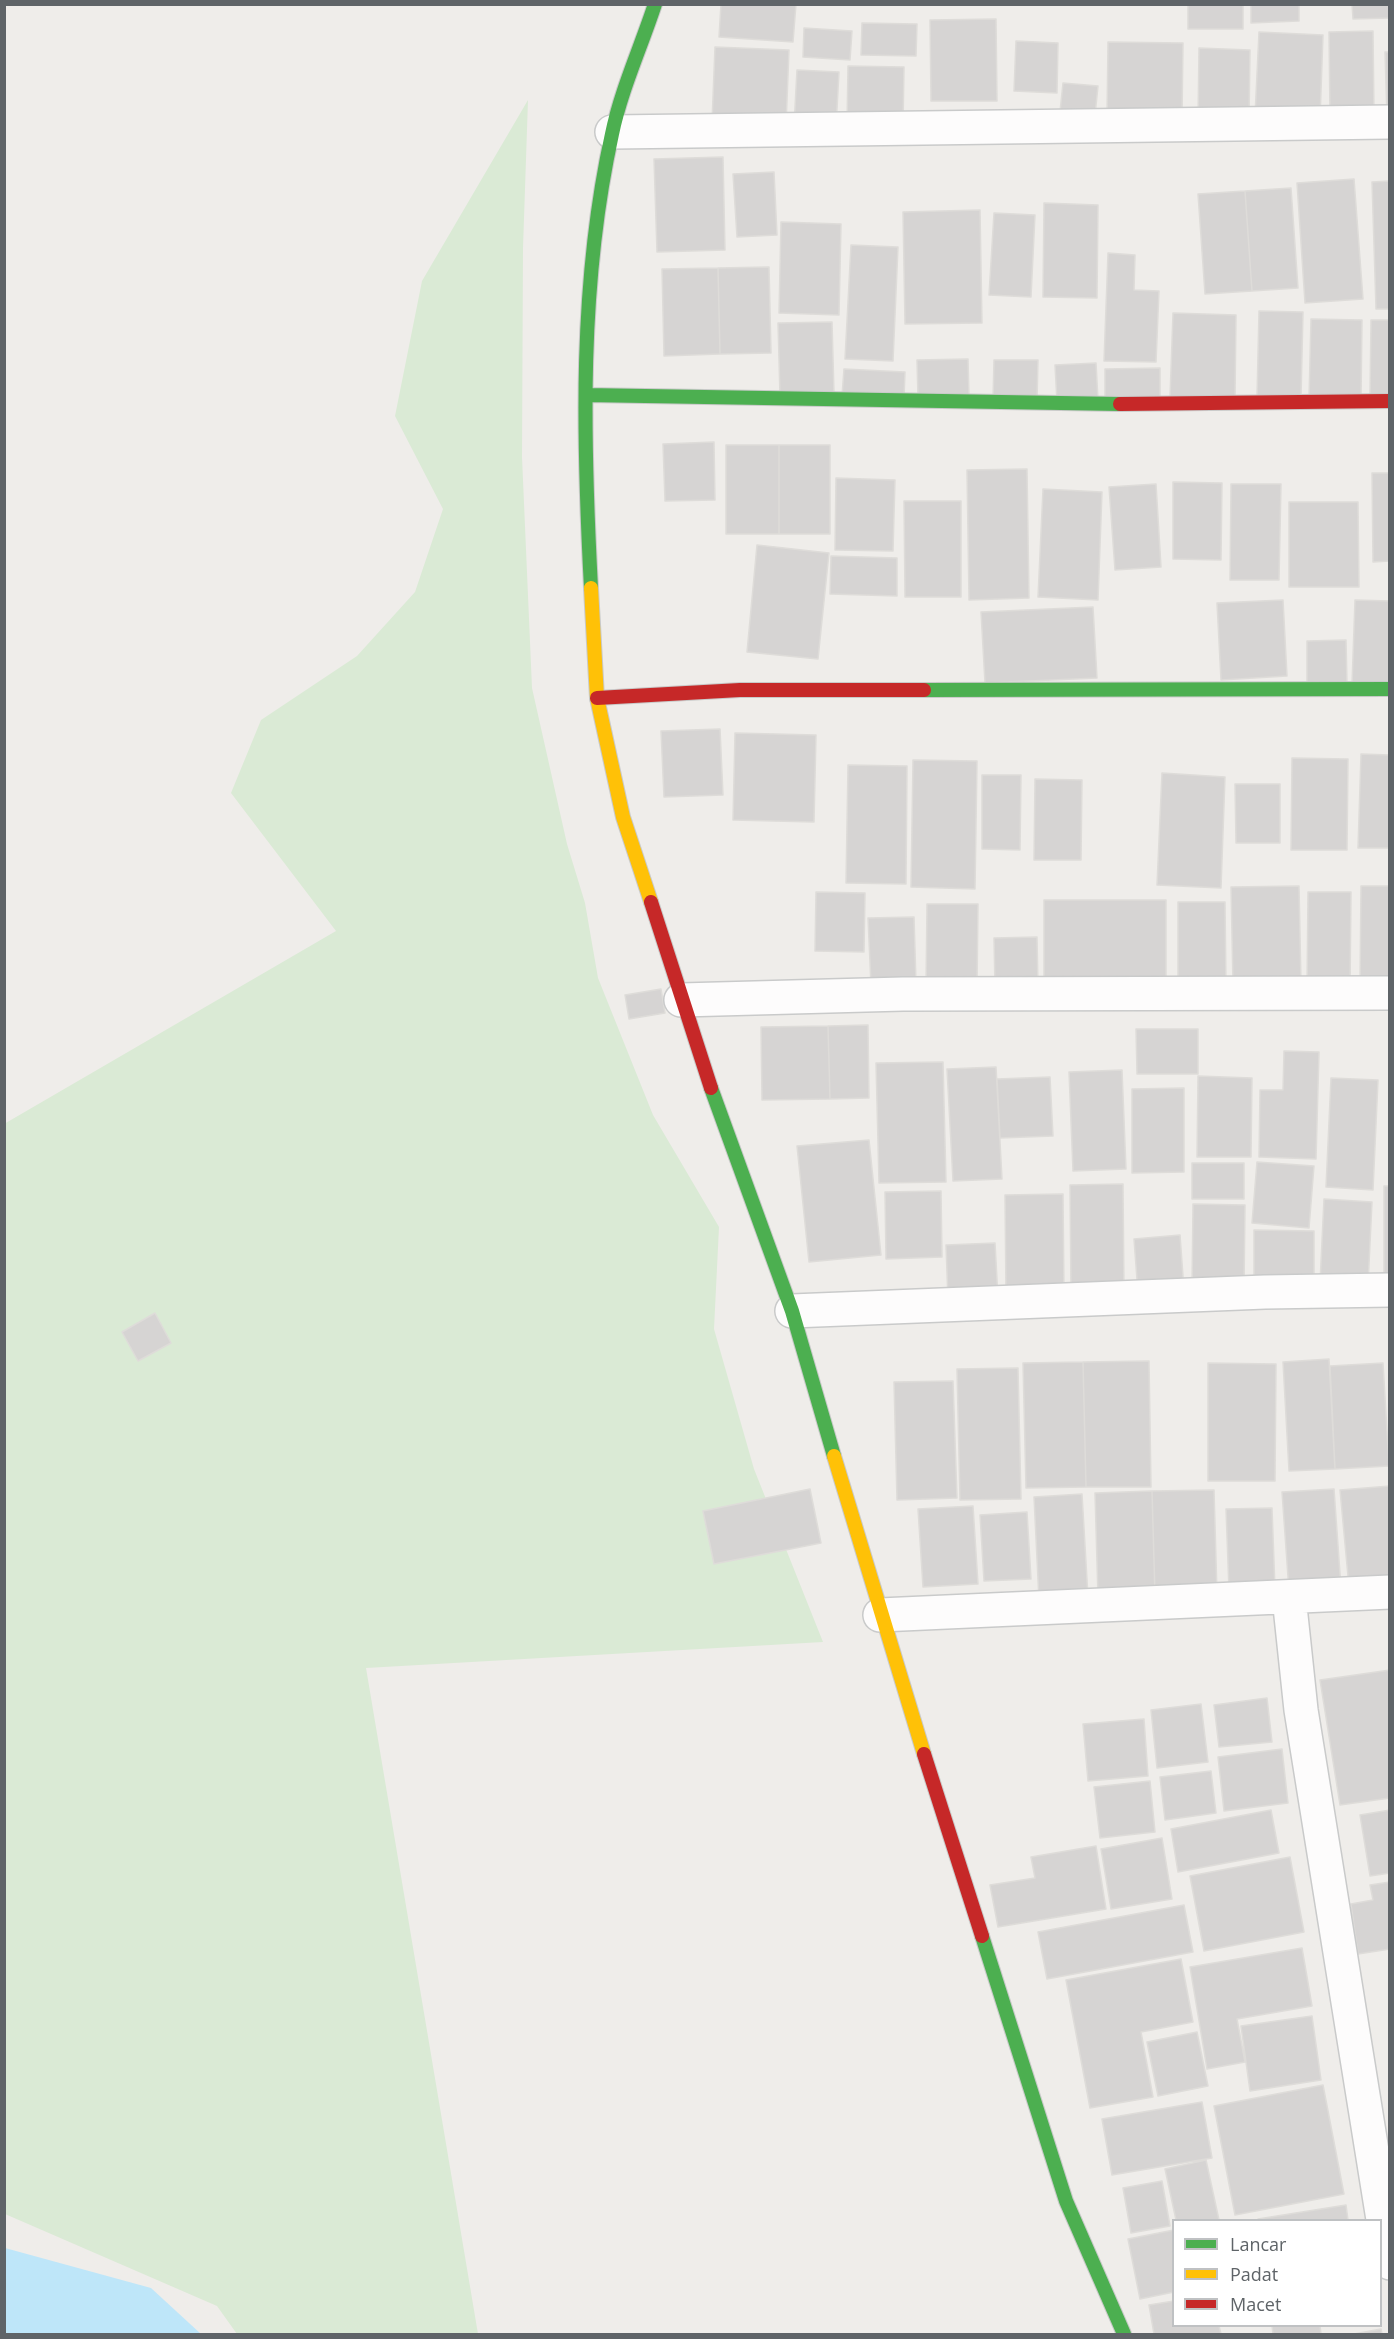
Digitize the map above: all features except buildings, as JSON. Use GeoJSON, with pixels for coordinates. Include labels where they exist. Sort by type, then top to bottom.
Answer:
{"type":"FeatureCollection","features":[{"type":"Feature","properties":{"kind":"street"},"geometry":{"type":"LineString","coordinates":[[656,4],[612,132],[595,234],[588,305],[587,509],[597,698],[623,817],[729,1142],[792,1311],[880,1615],[1066,2201],[1124,2334]]}},
{"type":"Feature","properties":{"kind":"street"},"geometry":{"type":"LineString","coordinates":[[612,132],[1389,122]]}},
{"type":"Feature","properties":{"kind":"street"},"geometry":{"type":"LineString","coordinates":[[586,395],[1061,405],[1389,401]]}},
{"type":"Feature","properties":{"kind":"street"},"geometry":{"type":"LineString","coordinates":[[597,698],[740,690],[1389,689]]}},
{"type":"Feature","properties":{"kind":"street"},"geometry":{"type":"LineString","coordinates":[[681,1000],[915,994],[1389,993]]}},
{"type":"Feature","properties":{"kind":"street"},"geometry":{"type":"LineString","coordinates":[[792,1311],[1265,1292],[1389,1290]]}},
{"type":"Feature","properties":{"kind":"street"},"geometry":{"type":"LineString","coordinates":[[880,1615],[1389,1592]]}},
{"type":"Feature","properties":{"kind":"street"},"geometry":{"type":"LineString","coordinates":[[1289,1597],[1302,1710],[1389,2263]]}},
{"type":"Feature","properties":{"kind":"green space"},"geometry":{"type":"Polygon","coordinates":[[[528,100],[523,248],[522,457],[532,688],[567,844],[585,903],[598,978],[653,1115],[719,1227],[714,1329],[754,1469],[823,1642],[366,1668],[478,2334],[237,2334],[217,2306],[5,2214],[4,1124],[336,931],[231,793],[261,720],[357,656],[415,592],[443,509],[395,416],[422,281],[528,100]]]}},
{"type":"Feature","properties":{"kind":"water"},"geometry":{"type":"Polygon","coordinates":[[[5,2248],[151,2288],[201,2334],[5,2334],[5,2248]]]}},
{"type":"Feature","properties":{"kind":"traffic: fast"},"geometry":{"type":"LineString","coordinates":[[591,588],[585,417],[589,303],[594,247],[601,190],[616,118],[655,4]]}},
{"type":"Feature","properties":{"kind":"traffic: fast"},"geometry":{"type":"LineString","coordinates":[[586,395],[1120,404]]}},
{"type":"Feature","properties":{"kind":"traffic: fast"},"geometry":{"type":"LineString","coordinates":[[924,690],[1390,689]]}},
{"type":"Feature","properties":{"kind":"traffic: fast"},"geometry":{"type":"LineString","coordinates":[[711,1088],[792,1311],[834,1456]]}},
{"type":"Feature","properties":{"kind":"traffic: fast"},"geometry":{"type":"LineString","coordinates":[[982,1936],[1066,2201],[1124,2334]]}},
{"type":"Feature","properties":{"kind":"traffic: slow"},"geometry":{"type":"LineString","coordinates":[[591,588],[597,698],[623,817],[651,902]]}},
{"type":"Feature","properties":{"kind":"traffic: slow"},"geometry":{"type":"LineString","coordinates":[[834,1456],[924,1754]]}},
{"type":"Feature","properties":{"kind":"traffic: jam"},"geometry":{"type":"LineString","coordinates":[[1120,404],[1390,401]]}},
{"type":"Feature","properties":{"kind":"traffic: jam"},"geometry":{"type":"LineString","coordinates":[[597,698],[740,690],[924,690]]}},
{"type":"Feature","properties":{"kind":"traffic: jam"},"geometry":{"type":"LineString","coordinates":[[651,902],[711,1088]]}},
{"type":"Feature","properties":{"kind":"traffic: jam"},"geometry":{"type":"LineString","coordinates":[[924,1754],[982,1936]]}}]}
